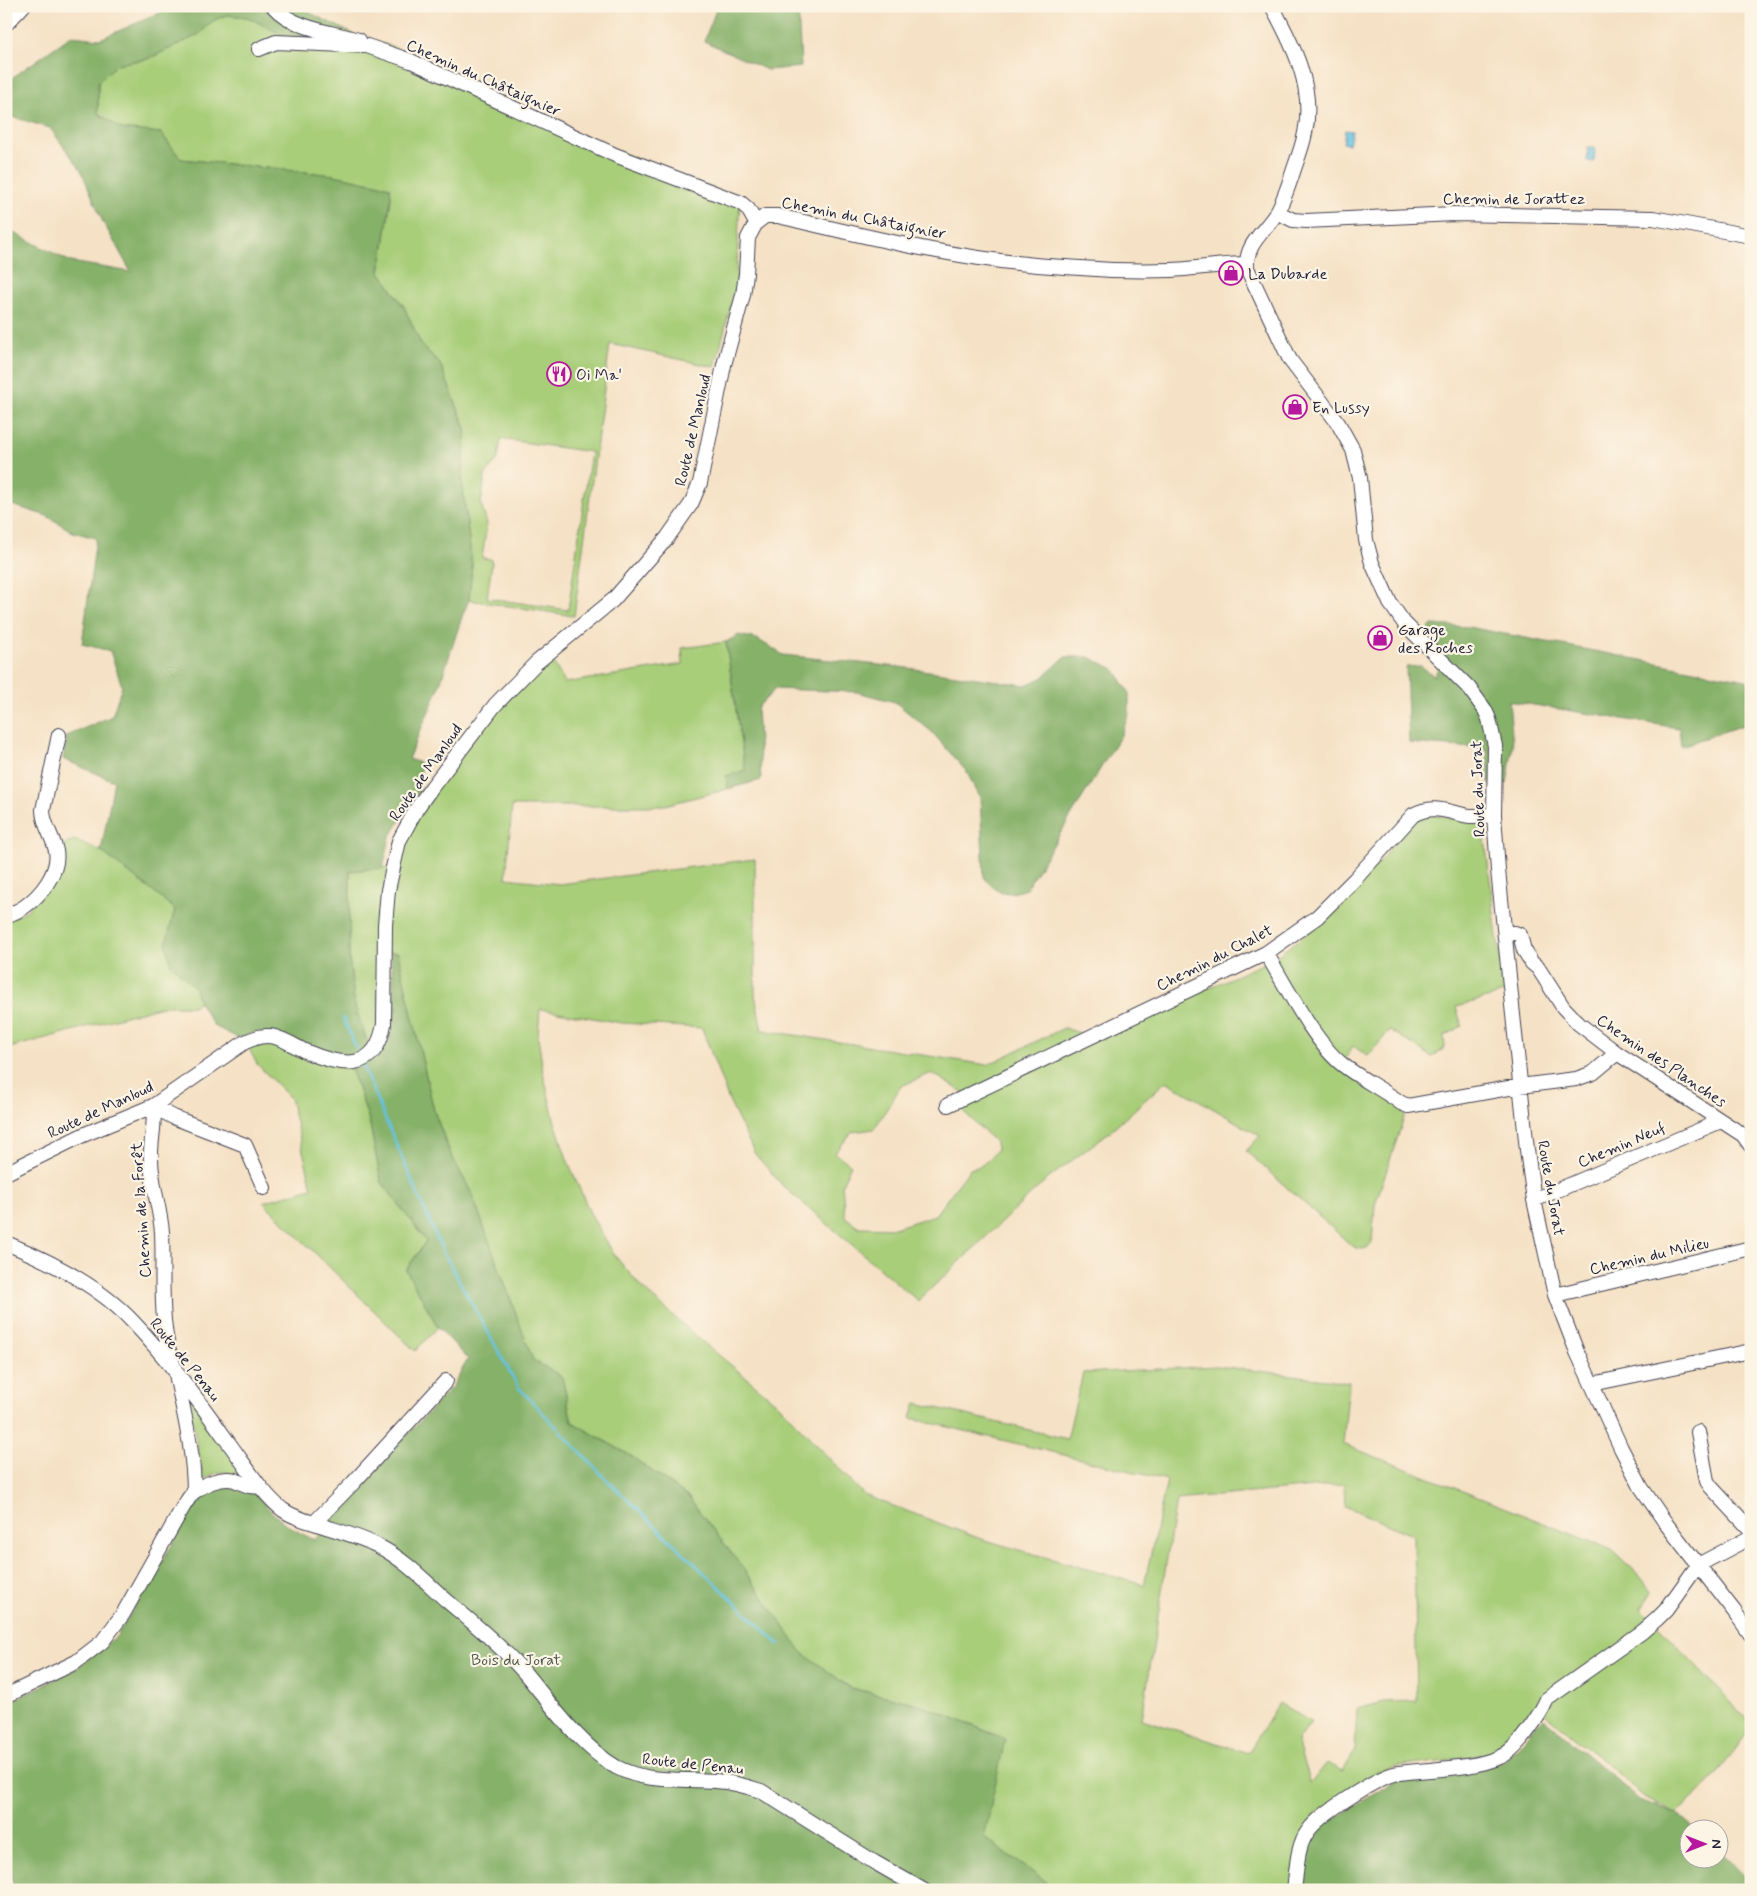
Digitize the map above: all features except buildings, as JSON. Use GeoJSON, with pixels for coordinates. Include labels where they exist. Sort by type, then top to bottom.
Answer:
{"type":"FeatureCollection","features":[{"type":"Feature","properties":{"kind":"street"},"geometry":{"type":"LineString","coordinates":[[6,24],[23,6]]}},
{"type":"Feature","properties":{"kind":"street","name":"Chemin du Châtaignier"},"geometry":{"type":"LineString","coordinates":[[273,6],[285,17],[308,27],[360,40],[367,46]]}},
{"type":"Feature","properties":{"kind":"street"},"geometry":{"type":"LineString","coordinates":[[1246,264],[1254,241],[1277,212],[1305,134],[1307,99],[1301,66],[1272,6]]}},
{"type":"Feature","properties":{"kind":"street","name":"Chemin du Châtaignier"},"geometry":{"type":"LineString","coordinates":[[260,49],[276,42],[367,46],[411,61],[615,155],[741,203],[748,208],[756,223],[765,216],[778,216],[899,244],[1009,262],[1064,268],[1172,270],[1226,264],[1246,264]]}},
{"type":"Feature","properties":{"kind":"street","name":"Chemin de Jorattez"},"geometry":{"type":"LineString","coordinates":[[1277,212],[1293,220],[1306,221],[1454,214],[1653,218],[1751,236]]}},
{"type":"Feature","properties":{"kind":"street","name":"Route de Manloud"},"geometry":{"type":"LineString","coordinates":[[6,1173],[83,1135],[153,1106],[245,1042],[258,1037],[276,1037],[321,1057],[339,1062],[352,1062],[364,1059],[374,1051],[381,1038],[384,1024],[385,925],[388,890],[399,841],[417,808],[495,705],[536,663],[613,600],[655,552],[691,504],[700,483],[724,365],[743,295],[748,238],[756,223]]}},
{"type":"Feature","properties":{"kind":"street","name":"Route du Jorat"},"geometry":{"type":"LineString","coordinates":[[1246,264],[1250,278],[1290,360],[1338,423],[1353,450],[1360,478],[1366,540],[1372,563],[1390,604],[1412,632],[1461,679],[1485,710],[1492,727],[1495,746],[1494,816],[1520,1086],[1534,1200],[1556,1295],[1563,1317],[1592,1384],[1641,1487],[1667,1525],[1751,1635]]}},
{"type":"Feature","properties":{"kind":"street"},"geometry":{"type":"LineString","coordinates":[[6,916],[24,907],[35,897],[45,887],[53,873],[56,851],[43,818],[43,810],[59,735]]}},
{"type":"Feature","properties":{"kind":"street","name":"Chemin du Chalet"},"geometry":{"type":"LineString","coordinates":[[948,1105],[1266,953],[1317,916],[1355,879],[1413,814],[1431,808],[1469,816],[1494,816]]}},
{"type":"Feature","properties":{"kind":"street","name":"Chemin des Planches"},"geometry":{"type":"LineString","coordinates":[[1505,933],[1520,935],[1524,950],[1532,963],[1538,968],[1569,1014],[1592,1035],[1616,1053],[1743,1135],[1751,1146]]}},
{"type":"Feature","properties":{"kind":"street"},"geometry":{"type":"LineString","coordinates":[[1266,953],[1326,1048],[1342,1064],[1401,1103],[1416,1105],[1520,1086],[1576,1079],[1588,1076],[1616,1053]]}},
{"type":"Feature","properties":{"kind":"street"},"geometry":{"type":"LineString","coordinates":[[153,1106],[173,1117],[245,1145],[264,1188]]}},
{"type":"Feature","properties":{"kind":"street","name":"Chemin de la Forêt"},"geometry":{"type":"LineString","coordinates":[[153,1106],[151,1163],[162,1230],[165,1320],[170,1357],[175,1369],[194,1471],[194,1492]]}},
{"type":"Feature","properties":{"kind":"street","name":"Chemin Neuf"},"geometry":{"type":"LineString","coordinates":[[1534,1200],[1721,1121]]}},
{"type":"Feature","properties":{"kind":"street","name":"Route de Penau"},"geometry":{"type":"LineString","coordinates":[[6,1243],[40,1258],[91,1287],[115,1304],[134,1322],[175,1369],[260,1486],[282,1509],[300,1519],[378,1545],[404,1563],[498,1646],[522,1670],[594,1751],[617,1767],[636,1776],[717,1780],[760,1790],[874,1862],[923,1890]]}},
{"type":"Feature","properties":{"kind":"street","name":"Chemin du Milieu"},"geometry":{"type":"LineString","coordinates":[[1556,1295],[1751,1248]]}},
{"type":"Feature","properties":{"kind":"street"},"geometry":{"type":"LineString","coordinates":[[1592,1384],[1751,1351]]}},
{"type":"Feature","properties":{"kind":"street"},"geometry":{"type":"LineString","coordinates":[[314,1523],[446,1381]]}},
{"type":"Feature","properties":{"kind":"street"},"geometry":{"type":"LineString","coordinates":[[1698,1432],[1707,1481],[1751,1530]]}},
{"type":"Feature","properties":{"kind":"street"},"geometry":{"type":"LineString","coordinates":[[6,1696],[76,1662],[102,1642],[123,1614],[183,1507],[194,1492],[224,1479],[232,1479],[252,1488],[260,1486]]}},
{"type":"Feature","properties":{"kind":"street"},"geometry":{"type":"LineString","coordinates":[[1294,1890],[1300,1850],[1307,1832],[1318,1820],[1379,1779],[1397,1773],[1456,1766],[1502,1757],[1526,1733],[1541,1714],[1547,1699],[1642,1632],[1657,1619],[1666,1610],[1698,1565],[1751,1537]]}},
{"type":"Feature","properties":{"kind":"green space","name":"Bois du Jorat"},"geometry":{"type":"Polygon","coordinates":[[[176,6],[299,6],[372,43],[290,39],[247,17],[226,15],[213,21],[198,35],[148,59],[117,64],[98,83],[98,113],[121,129],[161,133],[181,159],[334,175],[390,187],[391,198],[380,272],[404,307],[421,344],[440,364],[466,429],[462,481],[472,565],[469,600],[438,690],[408,759],[421,763],[419,791],[390,837],[383,868],[350,871],[349,957],[355,1007],[367,1041],[377,1058],[391,1034],[393,985],[391,952],[398,953],[434,1111],[450,1153],[471,1192],[533,1360],[562,1377],[572,1422],[631,1456],[689,1498],[742,1567],[802,1652],[850,1688],[919,1704],[1005,1739],[984,1838],[1058,1890],[13,1890],[12,1873],[6,1861],[6,1704],[76,1669],[117,1636],[199,1500],[212,1491],[221,1488],[231,1488],[256,1494],[282,1521],[296,1531],[315,1540],[357,1489],[452,1387],[468,1359],[438,1327],[406,1270],[426,1241],[381,1181],[369,1120],[347,1057],[257,1032],[238,1038],[214,1026],[199,1002],[195,988],[171,964],[166,944],[175,909],[101,851],[114,781],[63,759],[67,736],[112,716],[122,686],[110,651],[82,644],[96,538],[73,532],[47,516],[6,503],[6,229],[71,262],[131,272],[102,220],[81,170],[50,128],[6,115],[6,82],[71,36],[100,39],[176,6]]]}},
{"type":"Feature","properties":{"kind":"green space"},"geometry":{"type":"Polygon","coordinates":[[[708,6],[798,6],[801,67],[767,70],[704,41],[716,10],[708,6]]]}},
{"type":"Feature","properties":{"kind":"green space"},"geometry":{"type":"Polygon","coordinates":[[[226,15],[247,17],[258,22],[389,45],[591,141],[740,199],[736,286],[715,367],[610,344],[574,616],[469,600],[472,565],[462,481],[466,428],[440,364],[421,344],[404,307],[380,272],[391,198],[390,187],[333,175],[181,159],[161,133],[121,129],[98,113],[98,83],[117,63],[148,59],[198,35],[213,21],[226,15]],[[501,439],[498,459],[485,475],[481,504],[487,524],[482,558],[491,559],[492,563],[487,598],[568,610],[591,452],[501,439]]]}},
{"type":"Feature","properties":{"kind":"green space"},"geometry":{"type":"Polygon","coordinates":[[[1432,625],[1468,627],[1746,680],[1751,683],[1751,725],[1746,724],[1681,746],[1679,728],[1509,701],[1513,745],[1507,783],[1489,784],[1487,749],[1409,743],[1406,667],[1421,666],[1434,676],[1443,659],[1423,635],[1432,625]]]}},
{"type":"Feature","properties":{"kind":"green space"},"geometry":{"type":"Polygon","coordinates":[[[739,635],[757,639],[783,655],[908,668],[1025,685],[1042,678],[1065,657],[1089,657],[1114,669],[1129,692],[1129,714],[1121,735],[1026,889],[1008,893],[1002,892],[988,883],[984,877],[980,797],[966,771],[932,732],[895,702],[857,692],[775,689],[757,708],[761,780],[728,789],[726,776],[745,770],[726,642],[739,635]]]}},
{"type":"Feature","properties":{"kind":"green space"},"geometry":{"type":"Polygon","coordinates":[[[726,642],[745,771],[726,776],[728,789],[661,806],[512,806],[506,878],[560,884],[755,859],[755,995],[762,1030],[987,1065],[1064,1028],[1087,1035],[1204,990],[1271,960],[1323,922],[1345,903],[1409,826],[1423,814],[1483,823],[1497,937],[1507,992],[1456,1007],[1462,1026],[1444,1036],[1445,1048],[1432,1057],[1390,1030],[1368,1056],[1353,1046],[1342,1064],[1408,1106],[1375,1205],[1372,1242],[1367,1248],[1356,1248],[1351,1245],[1246,1151],[1260,1136],[1166,1081],[1112,1130],[1045,1181],[918,1301],[784,1187],[755,1154],[729,1101],[702,1028],[622,1023],[540,1009],[538,1036],[543,1072],[554,1119],[567,1159],[590,1213],[615,1256],[642,1288],[698,1338],[777,1403],[864,1495],[981,1539],[1144,1585],[1167,1480],[911,1418],[916,1403],[1067,1439],[1083,1373],[1217,1366],[1349,1382],[1343,1444],[1612,1550],[1639,1575],[1652,1592],[1641,1608],[1751,1723],[1751,1728],[1712,1781],[1676,1814],[1644,1797],[1540,1710],[1523,1731],[1499,1751],[1455,1760],[1395,1767],[1376,1773],[1315,1815],[1288,1890],[1058,1890],[984,1838],[1004,1738],[919,1704],[851,1688],[802,1653],[742,1567],[689,1498],[631,1456],[572,1422],[562,1377],[533,1360],[471,1192],[450,1153],[434,1111],[398,953],[376,953],[378,1016],[373,1036],[367,1041],[355,1007],[349,957],[350,871],[392,867],[432,787],[548,653],[565,683],[683,664],[682,648],[726,642]],[[932,1073],[901,1086],[874,1129],[852,1132],[835,1153],[851,1165],[842,1184],[845,1217],[859,1227],[895,1228],[935,1215],[970,1169],[986,1162],[997,1149],[996,1143],[962,1110],[963,1092],[932,1073]],[[1344,1484],[1176,1500],[1142,1719],[1248,1753],[1279,1703],[1311,1722],[1297,1741],[1310,1784],[1327,1763],[1343,1771],[1355,1750],[1357,1709],[1384,1702],[1417,1701],[1414,1536],[1345,1506],[1344,1484]]]}},
{"type":"Feature","properties":{"kind":"green space"},"geometry":{"type":"Polygon","coordinates":[[[74,840],[101,851],[175,909],[166,944],[171,964],[195,988],[199,1002],[193,1006],[162,1006],[6,1049],[6,921],[28,910],[60,847],[74,840]]]}},
{"type":"Feature","properties":{"kind":"green space"},"geometry":{"type":"Polygon","coordinates":[[[268,1040],[350,1065],[369,1120],[381,1181],[426,1241],[406,1270],[438,1327],[415,1351],[263,1202],[312,1188],[290,1098],[257,1064],[247,1045],[268,1040]]]}},
{"type":"Feature","properties":{"kind":"green space"},"geometry":{"type":"Polygon","coordinates":[[[187,1393],[248,1479],[224,1472],[213,1474],[201,1481],[202,1470],[187,1393]]]}},
{"type":"Feature","properties":{"kind":"green space"},"geometry":{"type":"Polygon","coordinates":[[[1543,1718],[1639,1800],[1676,1814],[1681,1818],[1680,1868],[1730,1868],[1730,1862],[1751,1882],[1751,1890],[1302,1890],[1305,1851],[1324,1825],[1398,1779],[1505,1760],[1543,1718]]]}},
{"type":"Feature","properties":{"kind":"water"},"geometry":{"type":"Polygon","coordinates":[[[1345,130],[1352,131],[1349,144],[1343,143],[1345,130]]]}},
{"type":"Feature","properties":{"kind":"water"},"geometry":{"type":"Polygon","coordinates":[[[1588,147],[1595,147],[1594,162],[1587,161],[1588,147]]]}},
{"type":"Feature","properties":{"kind":"waterway"},"geometry":{"type":"LineString","coordinates":[[343,1018],[359,1055]]}},
{"type":"Feature","properties":{"kind":"waterway"},"geometry":{"type":"LineString","coordinates":[[362,1065],[442,1250],[519,1388],[611,1484],[780,1645]]}},
{"type":"Feature","properties":{"kind":"place","name":"La Dubarde"},"geometry":{"type":"Point","coordinates":[1231,273]}},
{"type":"Feature","properties":{"kind":"place","name":"Oi Ma'"},"geometry":{"type":"Point","coordinates":[559,374]}},
{"type":"Feature","properties":{"kind":"place","name":"En Lussy"},"geometry":{"type":"Point","coordinates":[1295,407]}},
{"type":"Feature","properties":{"kind":"place","name":"Garage des Roches"},"geometry":{"type":"Point","coordinates":[1380,638]}}]}
